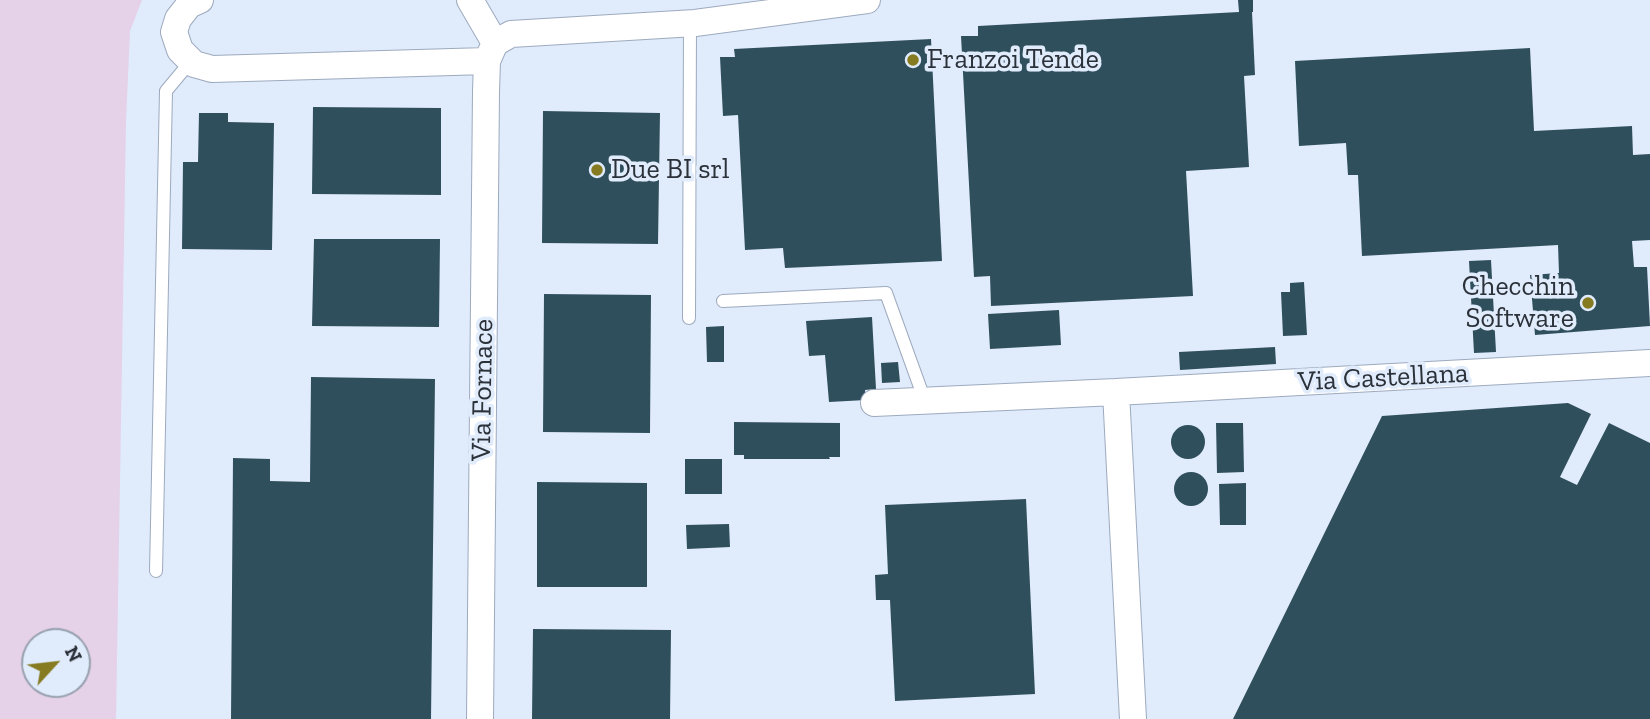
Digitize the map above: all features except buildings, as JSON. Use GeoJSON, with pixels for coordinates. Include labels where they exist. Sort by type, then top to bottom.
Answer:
{"type":"FeatureCollection","features":[{"type":"Feature","properties":{"kind":"street"},"geometry":{"type":"LineString","coordinates":[[200,0],[189,5],[178,19],[174,32],[180,50],[191,61],[212,69],[491,52],[511,34],[867,0]]}},
{"type":"Feature","properties":{"kind":"street"},"geometry":{"type":"LineString","coordinates":[[470,0],[491,52]]}},
{"type":"Feature","properties":{"kind":"street","name":"Via Fornace"},"geometry":{"type":"LineString","coordinates":[[480,719],[491,52]]}},
{"type":"Feature","properties":{"kind":"street","name":"Via Castellana"},"geometry":{"type":"LineString","coordinates":[[874,403],[1650,363]]}},
{"type":"Feature","properties":{"kind":"street"},"geometry":{"type":"LineString","coordinates":[[1116,392],[1133,719]]}},
{"type":"Feature","properties":{"kind":"lane"},"geometry":{"type":"LineString","coordinates":[[689,318],[693,15]]}},
{"type":"Feature","properties":{"kind":"lane"},"geometry":{"type":"LineString","coordinates":[[156,571],[166,91],[191,61]]}},
{"type":"Feature","properties":{"kind":"lane"},"geometry":{"type":"LineString","coordinates":[[723,300],[886,293],[925,401]]}},
{"type":"Feature","properties":{"kind":"shaded area"},"geometry":{"type":"Polygon","coordinates":[[[0,0],[142,0],[130,31],[126,121],[116,719],[0,719],[0,0]]]}},
{"type":"Feature","properties":{"kind":"place","name":"Franzoi Tende"},"geometry":{"type":"Point","coordinates":[913,60]}},
{"type":"Feature","properties":{"kind":"place","name":"Due BI srl"},"geometry":{"type":"Point","coordinates":[597,170]}},
{"type":"Feature","properties":{"kind":"place","name":"Checchin Software"},"geometry":{"type":"Point","coordinates":[1588,303]}}]}
